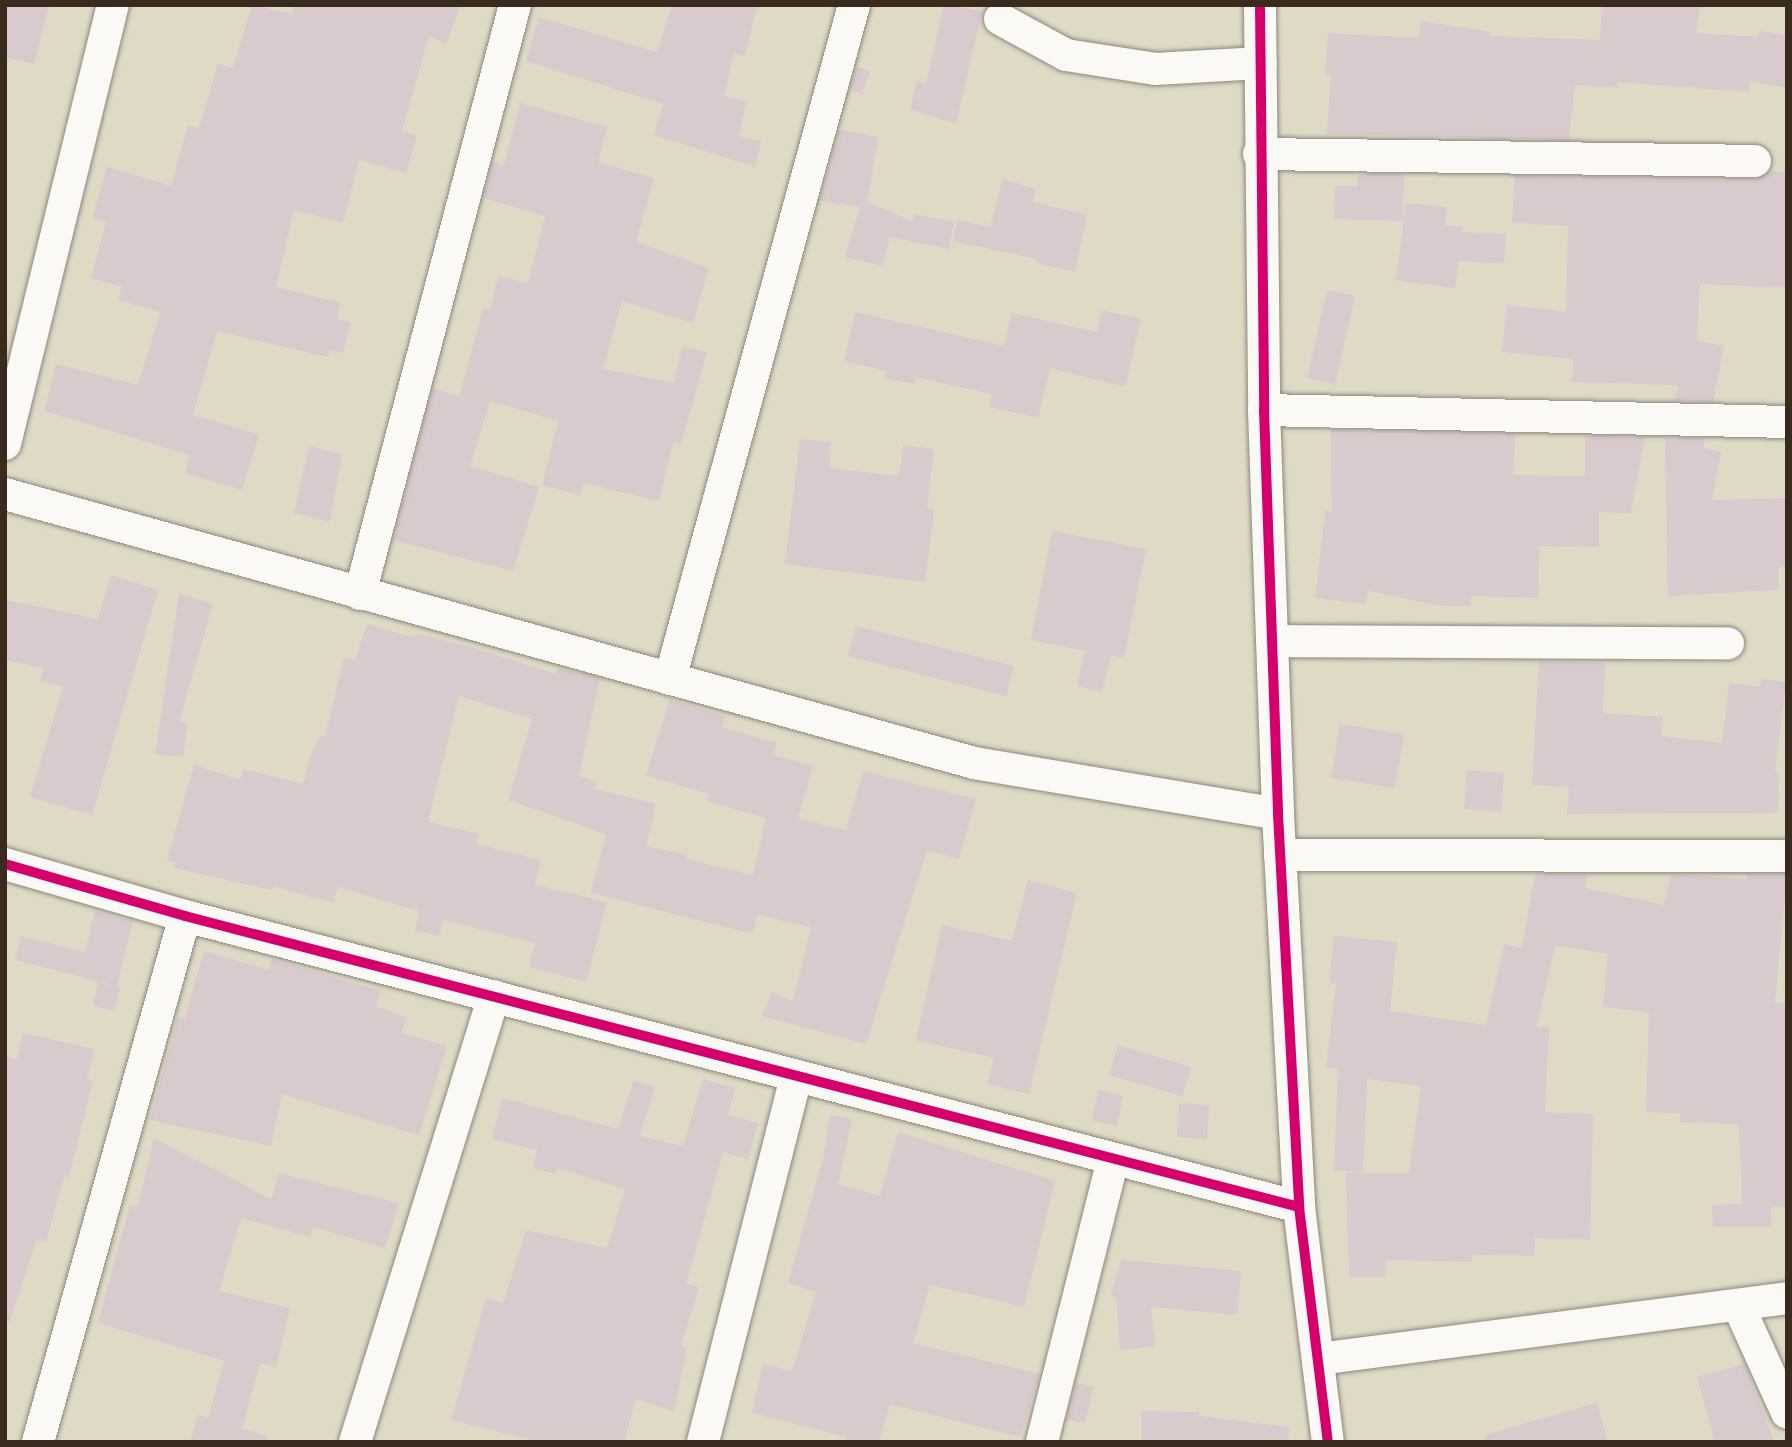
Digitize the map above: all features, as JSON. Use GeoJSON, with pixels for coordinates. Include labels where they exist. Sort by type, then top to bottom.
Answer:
{"type":"FeatureCollection","features":[{"type":"Feature","properties":{"kind":"street"},"geometry":{"type":"LineString","coordinates":[[5,444],[113,5]]}},
{"type":"Feature","properties":{"kind":"street"},"geometry":{"type":"LineString","coordinates":[[360,594],[515,5]]}},
{"type":"Feature","properties":{"kind":"street"},"geometry":{"type":"LineString","coordinates":[[670,679],[854,5]]}},
{"type":"Feature","properties":{"kind":"street"},"geometry":{"type":"LineString","coordinates":[[1260,5],[1259,155],[1278,814],[1299,1207],[1328,1442]]}},
{"type":"Feature","properties":{"kind":"street"},"geometry":{"type":"LineString","coordinates":[[1000,19],[1066,55],[1155,69],[1261,63]]}},
{"type":"Feature","properties":{"kind":"street"},"geometry":{"type":"LineString","coordinates":[[1259,155],[1755,161]]}},
{"type":"Feature","properties":{"kind":"street"},"geometry":{"type":"LineString","coordinates":[[1265,410],[1787,422]]}},
{"type":"Feature","properties":{"kind":"street"},"geometry":{"type":"LineString","coordinates":[[5,494],[974,763],[1278,814]]}},
{"type":"Feature","properties":{"kind":"street"},"geometry":{"type":"LineString","coordinates":[[1272,640],[1728,643]]}},
{"type":"Feature","properties":{"kind":"street"},"geometry":{"type":"LineString","coordinates":[[1280,855],[1787,856]]}},
{"type":"Feature","properties":{"kind":"street"},"geometry":{"type":"LineString","coordinates":[[5,864],[186,916],[1299,1207]]}},
{"type":"Feature","properties":{"kind":"street"},"geometry":{"type":"LineString","coordinates":[[38,1442],[186,916]]}},
{"type":"Feature","properties":{"kind":"street"},"geometry":{"type":"LineString","coordinates":[[355,1442],[494,996]]}},
{"type":"Feature","properties":{"kind":"street"},"geometry":{"type":"LineString","coordinates":[[703,1442],[796,1076]]}},
{"type":"Feature","properties":{"kind":"street"},"geometry":{"type":"LineString","coordinates":[[1042,1442],[1113,1158]]}},
{"type":"Feature","properties":{"kind":"street"},"geometry":{"type":"LineString","coordinates":[[1318,1359],[1739,1307],[1787,1298]]}},
{"type":"Feature","properties":{"kind":"street"},"geometry":{"type":"LineString","coordinates":[[1739,1307],[1787,1413]]}},
{"type":"Feature","properties":{"kind":"building"},"geometry":{"type":"Polygon","coordinates":[[[5,5],[49,5],[34,64],[5,57],[5,5]]]}},
{"type":"Feature","properties":{"kind":"building"},"geometry":{"type":"Polygon","coordinates":[[[252,5],[292,14],[294,5],[460,5],[447,43],[429,36],[402,131],[417,135],[406,173],[359,160],[343,223],[294,210],[276,287],[341,303],[337,319],[351,322],[343,353],[330,350],[328,357],[217,331],[193,415],[259,435],[242,490],[185,473],[190,455],[44,411],[56,364],[138,385],[160,312],[118,300],[122,287],[91,278],[106,222],[92,218],[107,167],[171,186],[188,125],[199,128],[218,64],[233,68],[252,5]]]}},
{"type":"Feature","properties":{"kind":"building"},"geometry":{"type":"Polygon","coordinates":[[[672,5],[757,5],[745,56],[734,53],[724,96],[746,101],[739,136],[761,141],[755,167],[654,135],[663,104],[526,61],[539,17],[657,52],[672,5]]]}},
{"type":"Feature","properties":{"kind":"building"},"geometry":{"type":"Polygon","coordinates":[[[944,5],[982,11],[956,124],[910,109],[917,81],[926,84],[944,5]]]}},
{"type":"Feature","properties":{"kind":"building"},"geometry":{"type":"Polygon","coordinates":[[[1602,5],[1700,5],[1696,33],[1759,37],[1760,31],[1787,35],[1787,88],[1750,81],[1749,92],[1617,82],[1617,88],[1575,85],[1569,140],[1327,134],[1331,75],[1325,75],[1328,33],[1419,38],[1421,21],[1490,32],[1490,36],[1600,40],[1602,5]]]}},
{"type":"Feature","properties":{"kind":"building"},"geometry":{"type":"Polygon","coordinates":[[[856,67],[870,71],[862,94],[850,90],[856,67]]]}},
{"type":"Feature","properties":{"kind":"building"},"geometry":{"type":"Polygon","coordinates":[[[520,103],[607,127],[598,162],[654,178],[636,242],[709,268],[693,323],[622,301],[603,369],[674,383],[682,347],[707,352],[681,444],[673,442],[659,501],[583,483],[580,495],[542,485],[558,421],[490,401],[470,466],[539,487],[513,571],[393,540],[433,388],[459,396],[483,309],[490,310],[498,276],[528,283],[545,216],[483,198],[493,162],[504,166],[520,103]]]}},
{"type":"Feature","properties":{"kind":"building"},"geometry":{"type":"Polygon","coordinates":[[[839,130],[878,137],[867,202],[913,222],[914,214],[954,222],[949,249],[890,237],[883,266],[845,257],[860,207],[820,201],[839,130]]]}},
{"type":"Feature","properties":{"kind":"building"},"geometry":{"type":"Polygon","coordinates":[[[1770,171],[1787,172],[1787,288],[1700,284],[1697,341],[1724,346],[1713,402],[1675,401],[1678,385],[1572,382],[1573,359],[1502,352],[1507,305],[1566,312],[1568,226],[1512,223],[1515,176],[1755,179],[1770,171]]]}},
{"type":"Feature","properties":{"kind":"building"},"geometry":{"type":"Polygon","coordinates":[[[1358,174],[1404,174],[1403,221],[1334,219],[1335,186],[1357,186],[1358,174]]]}},
{"type":"Feature","properties":{"kind":"building"},"geometry":{"type":"Polygon","coordinates":[[[1003,179],[1036,189],[1033,202],[1087,215],[1075,272],[1036,263],[1037,259],[953,241],[957,220],[990,227],[1003,179]]]}},
{"type":"Feature","properties":{"kind":"building"},"geometry":{"type":"Polygon","coordinates":[[[1406,203],[1447,207],[1445,225],[1463,227],[1463,232],[1506,234],[1504,264],[1459,261],[1455,288],[1396,280],[1406,203]]]}},
{"type":"Feature","properties":{"kind":"building"},"geometry":{"type":"Polygon","coordinates":[[[1327,290],[1355,296],[1335,384],[1307,378],[1327,290]]]}},
{"type":"Feature","properties":{"kind":"building"},"geometry":{"type":"Polygon","coordinates":[[[1102,310],[1141,319],[1125,387],[1050,368],[1038,418],[990,407],[991,394],[916,377],[914,384],[885,378],[886,371],[844,361],[855,312],[1004,346],[1012,313],[1097,332],[1102,310]]]}},
{"type":"Feature","properties":{"kind":"building"},"geometry":{"type":"Polygon","coordinates":[[[1331,430],[1516,434],[1513,475],[1585,476],[1585,436],[1645,437],[1631,513],[1599,512],[1599,547],[1540,546],[1538,598],[1471,596],[1471,606],[1442,606],[1368,591],[1366,604],[1315,598],[1325,511],[1332,512],[1331,430]]]}},
{"type":"Feature","properties":{"kind":"building"},"geometry":{"type":"Polygon","coordinates":[[[1665,438],[1705,438],[1703,448],[1721,452],[1712,500],[1787,498],[1787,567],[1779,567],[1779,590],[1668,596],[1665,438]]]}},
{"type":"Feature","properties":{"kind":"building"},"geometry":{"type":"Polygon","coordinates":[[[800,439],[831,442],[829,468],[899,476],[903,445],[934,449],[927,509],[934,510],[925,582],[785,564],[800,439]]]}},
{"type":"Feature","properties":{"kind":"building"},"geometry":{"type":"Polygon","coordinates":[[[309,446],[342,454],[330,522],[294,513],[309,446]]]}},
{"type":"Feature","properties":{"kind":"building"},"geometry":{"type":"Polygon","coordinates":[[[1052,531],[1146,549],[1124,658],[1111,655],[1102,692],[1077,686],[1085,651],[1031,640],[1052,531]]]}},
{"type":"Feature","properties":{"kind":"building"},"geometry":{"type":"Polygon","coordinates":[[[111,575],[158,590],[92,815],[30,797],[63,687],[40,681],[44,668],[5,660],[5,600],[98,619],[111,575]]]}},
{"type":"Feature","properties":{"kind":"building"},"geometry":{"type":"Polygon","coordinates":[[[179,594],[213,604],[179,722],[188,723],[183,757],[155,754],[179,594]]]}},
{"type":"Feature","properties":{"kind":"building"},"geometry":{"type":"Polygon","coordinates":[[[367,624],[415,638],[416,633],[471,647],[556,674],[557,668],[600,678],[579,776],[597,782],[595,789],[656,804],[646,846],[687,855],[686,859],[753,875],[766,818],[707,801],[709,794],[646,775],[670,699],[725,716],[722,727],[777,743],[773,755],[813,766],[798,819],[846,830],[863,771],[976,799],[959,859],[927,850],[866,1044],[762,1016],[772,992],[793,1001],[811,927],[757,915],[753,934],[591,893],[606,834],[508,800],[532,719],[459,696],[428,822],[479,834],[476,844],[541,860],[535,885],[607,902],[586,982],[529,967],[535,943],[443,920],[439,936],[415,930],[419,911],[338,887],[333,903],[273,886],[272,890],[174,868],[176,863],[167,860],[194,765],[241,780],[243,769],[303,784],[310,757],[321,735],[325,737],[344,657],[355,660],[367,624]]]}},
{"type":"Feature","properties":{"kind":"building"},"geometry":{"type":"Polygon","coordinates":[[[856,626],[1014,666],[1006,696],[848,656],[856,626]]]}},
{"type":"Feature","properties":{"kind":"building"},"geometry":{"type":"Polygon","coordinates":[[[1539,661],[1605,663],[1603,713],[1663,717],[1661,736],[1722,743],[1729,683],[1760,687],[1761,679],[1786,682],[1775,773],[1779,773],[1778,813],[1567,814],[1569,787],[1532,785],[1539,661]]]}},
{"type":"Feature","properties":{"kind":"building"},"geometry":{"type":"Polygon","coordinates":[[[1340,724],[1404,734],[1395,788],[1331,778],[1340,724]]]}},
{"type":"Feature","properties":{"kind":"building"},"geometry":{"type":"Polygon","coordinates":[[[1467,770],[1504,773],[1501,812],[1464,809],[1467,770]]]}},
{"type":"Feature","properties":{"kind":"building"},"geometry":{"type":"Polygon","coordinates":[[[1535,874],[1587,874],[1585,888],[1664,905],[1671,874],[1747,879],[1747,874],[1787,874],[1775,1003],[1787,1003],[1787,1207],[1771,1207],[1772,1227],[1713,1227],[1712,1205],[1742,1204],[1739,1124],[1680,1122],[1680,1113],[1646,1112],[1649,1012],[1603,1007],[1608,954],[1555,945],[1537,1027],[1549,1027],[1545,1112],[1593,1114],[1590,1240],[1535,1238],[1534,1256],[1472,1255],[1472,1262],[1386,1260],[1385,1277],[1349,1277],[1346,1173],[1409,1173],[1421,1086],[1367,1079],[1363,1172],[1334,1171],[1338,1068],[1326,1067],[1336,984],[1329,983],[1334,936],[1397,942],[1390,1011],[1486,1025],[1504,944],[1522,948],[1535,874]]]}},
{"type":"Feature","properties":{"kind":"building"},"geometry":{"type":"Polygon","coordinates":[[[1028,880],[1077,893],[1029,1094],[987,1084],[994,1058],[916,1040],[942,925],[1012,941],[1028,880]]]}},
{"type":"Feature","properties":{"kind":"building"},"geometry":{"type":"Polygon","coordinates":[[[95,911],[133,921],[117,986],[15,960],[21,936],[85,952],[95,911]]]}},
{"type":"Feature","properties":{"kind":"building"},"geometry":{"type":"Polygon","coordinates":[[[204,951],[269,970],[272,959],[381,991],[376,1006],[407,1018],[401,1033],[447,1046],[419,1135],[282,1094],[271,1146],[150,1120],[178,1017],[185,1018],[204,951]]]}},
{"type":"Feature","properties":{"kind":"building"},"geometry":{"type":"Polygon","coordinates":[[[98,982],[120,987],[115,1011],[93,1006],[98,982]]]}},
{"type":"Feature","properties":{"kind":"building"},"geometry":{"type":"Polygon","coordinates":[[[23,1033],[94,1049],[87,1080],[93,1081],[69,1177],[64,1176],[46,1242],[37,1239],[10,1321],[5,1320],[5,1056],[17,1060],[23,1033]]]}},
{"type":"Feature","properties":{"kind":"building"},"geometry":{"type":"Polygon","coordinates":[[[1118,1045],[1191,1067],[1182,1096],[1109,1075],[1118,1045]]]}},
{"type":"Feature","properties":{"kind":"building"},"geometry":{"type":"Polygon","coordinates":[[[703,1079],[735,1088],[728,1115],[758,1123],[748,1159],[723,1152],[686,1284],[699,1287],[681,1346],[687,1347],[674,1411],[636,1399],[624,1442],[539,1442],[451,1420],[486,1299],[503,1303],[526,1230],[607,1248],[625,1189],[557,1168],[556,1174],[533,1168],[537,1150],[492,1139],[502,1098],[618,1129],[634,1080],[655,1087],[640,1136],[683,1146],[703,1079]]]}},
{"type":"Feature","properties":{"kind":"building"},"geometry":{"type":"Polygon","coordinates":[[[1098,1090],[1123,1096],[1117,1126],[1092,1121],[1098,1090]]]}},
{"type":"Feature","properties":{"kind":"building"},"geometry":{"type":"Polygon","coordinates":[[[1179,1103],[1209,1105],[1207,1139],[1177,1137],[1179,1103]]]}},
{"type":"Feature","properties":{"kind":"building"},"geometry":{"type":"Polygon","coordinates":[[[830,1115],[852,1119],[838,1184],[880,1196],[898,1132],[1055,1181],[1024,1307],[930,1285],[913,1343],[1040,1374],[1020,1437],[890,1404],[879,1442],[845,1442],[846,1437],[752,1413],[763,1364],[792,1371],[816,1292],[788,1283],[824,1154],[830,1115]]]}},
{"type":"Feature","properties":{"kind":"building"},"geometry":{"type":"Polygon","coordinates":[[[154,1138],[271,1199],[279,1173],[399,1203],[385,1248],[313,1227],[310,1237],[241,1218],[219,1291],[290,1308],[276,1367],[260,1363],[242,1428],[267,1436],[266,1442],[190,1442],[198,1415],[208,1418],[224,1361],[98,1323],[130,1205],[138,1207],[154,1138]]]}},
{"type":"Feature","properties":{"kind":"building"},"geometry":{"type":"Polygon","coordinates":[[[1121,1260],[1241,1271],[1237,1315],[1151,1307],[1155,1346],[1120,1350],[1116,1297],[1111,1296],[1121,1260]]]}},
{"type":"Feature","properties":{"kind":"building"},"geometry":{"type":"Polygon","coordinates":[[[1745,1364],[1774,1442],[1715,1442],[1697,1377],[1745,1364]]]}},
{"type":"Feature","properties":{"kind":"building"},"geometry":{"type":"Polygon","coordinates":[[[1076,1383],[1094,1387],[1085,1423],[1067,1419],[1076,1383]]]}},
{"type":"Feature","properties":{"kind":"building"},"geometry":{"type":"Polygon","coordinates":[[[1597,1403],[1608,1442],[1486,1442],[1485,1435],[1597,1403]]]}},
{"type":"Feature","properties":{"kind":"building"},"geometry":{"type":"Polygon","coordinates":[[[1141,1411],[1199,1412],[1199,1416],[1289,1427],[1288,1442],[1141,1442],[1141,1411]]]}},
{"type":"Feature","properties":{"kind":"cycle path"},"geometry":{"type":"LineString","coordinates":[[1260,5],[1264,410],[1278,814],[1299,1207],[1328,1442]]}},
{"type":"Feature","properties":{"kind":"cycle path"},"geometry":{"type":"LineString","coordinates":[[5,864],[185,916],[1299,1207]]}}]}
